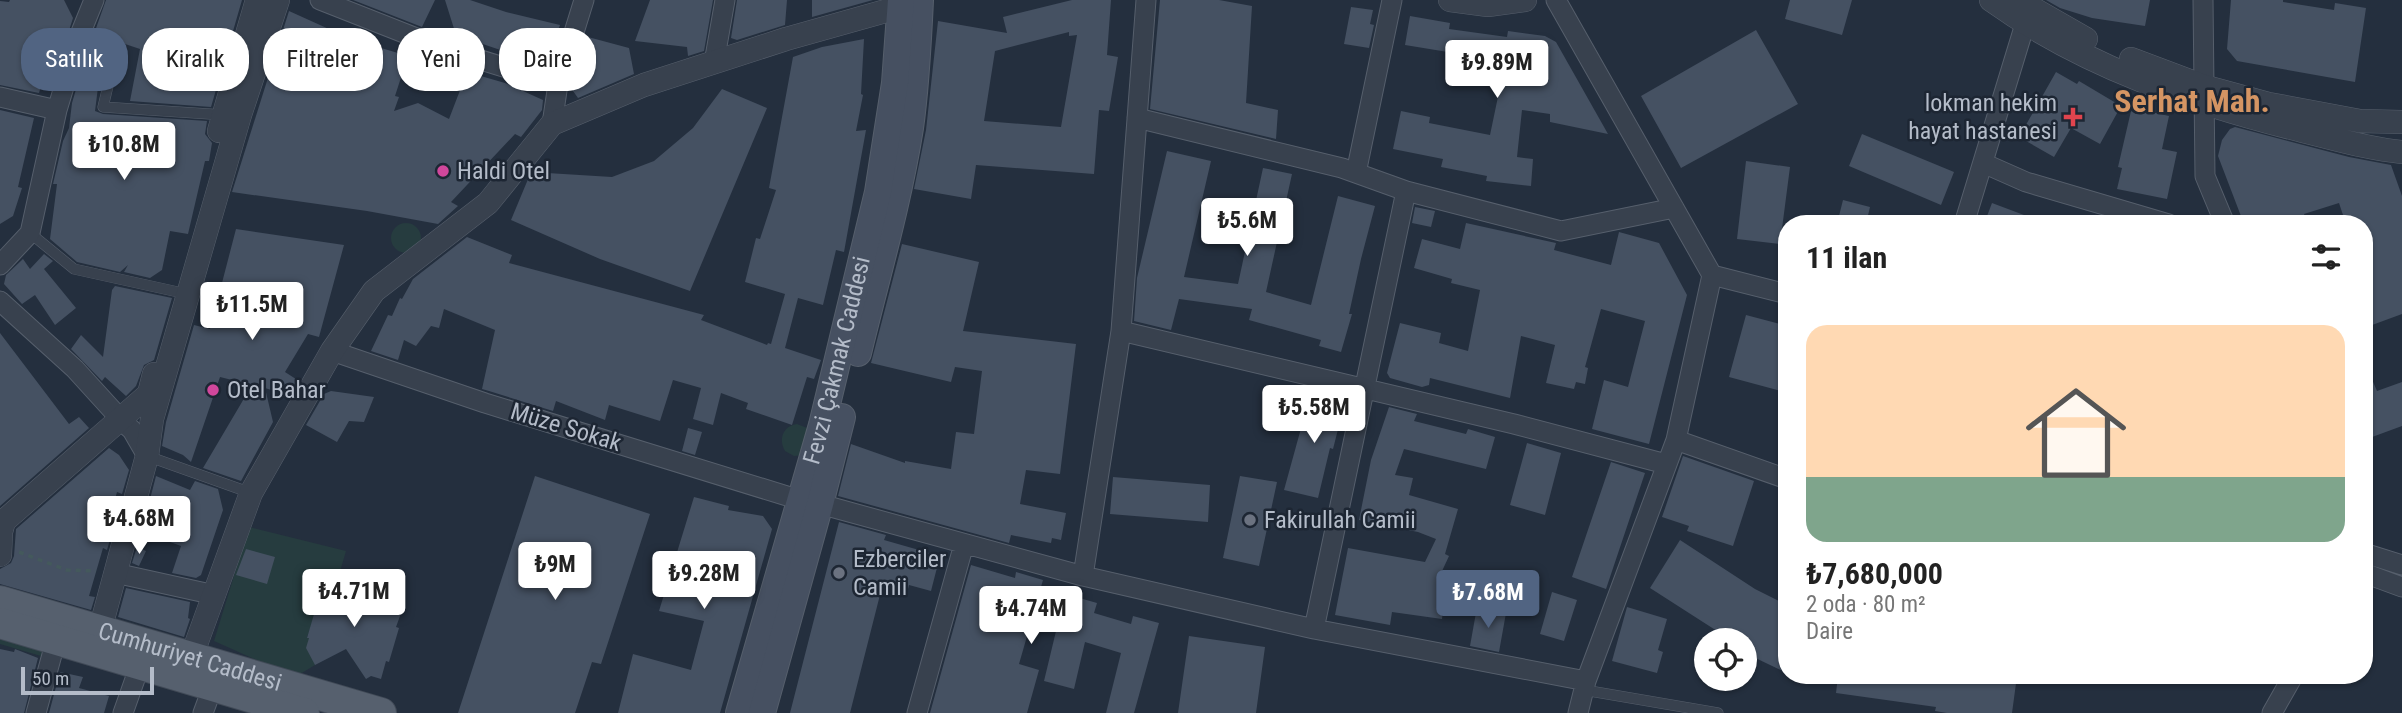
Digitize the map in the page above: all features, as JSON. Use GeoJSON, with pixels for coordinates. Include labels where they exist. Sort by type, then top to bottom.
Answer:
{"type":"FeatureCollection","features":[{"type":"Feature","properties":{"kind":"main road","name":"Fevzi Çakmak Caddesi"},"geometry":{"type":"LineString","coordinates":[[739,713],[810,502],[899,188],[916,80],[913,2]]}},
{"type":"Feature","properties":{"kind":"main road","name":"Fevzi Çakmak Caddesi"},"geometry":{"type":"LineString","coordinates":[[762,713],[810,502]]}},
{"type":"Feature","properties":{"kind":"main road","name":"Cumhuriyet Caddesi"},"geometry":{"type":"LineString","coordinates":[[0,601],[381,713]]}},
{"type":"Feature","properties":{"kind":"main road","name":"Cumhuriyet Caddesi"},"geometry":{"type":"LineString","coordinates":[[0,623],[140,665],[208,700],[304,713]]}},
{"type":"Feature","properties":{"kind":"street"},"geometry":{"type":"LineString","coordinates":[[83,28],[94,0]]}},
{"type":"Feature","properties":{"kind":"street"},"geometry":{"type":"LineString","coordinates":[[100,630],[147,456],[152,419],[232,115],[257,0]]}},
{"type":"Feature","properties":{"kind":"street"},"geometry":{"type":"LineString","coordinates":[[1,550],[4,521],[149,394],[232,115],[278,0]]}},
{"type":"Feature","properties":{"kind":"street"},"geometry":{"type":"LineString","coordinates":[[320,0],[442,48],[499,66]]}},
{"type":"Feature","properties":{"kind":"street"},"geometry":{"type":"LineString","coordinates":[[575,28],[584,0]]}},
{"type":"Feature","properties":{"kind":"street"},"geometry":{"type":"LineString","coordinates":[[714,63],[725,0]]}},
{"type":"Feature","properties":{"kind":"street"},"geometry":{"type":"LineString","coordinates":[[1083,576],[1121,331],[1146,0]]}},
{"type":"Feature","properties":{"kind":"street"},"geometry":{"type":"LineString","coordinates":[[1356,173],[1392,0]]}},
{"type":"Feature","properties":{"kind":"street"},"geometry":{"type":"LineString","coordinates":[[1450,0],[1488,5],[1525,0]]}},
{"type":"Feature","properties":{"kind":"street"},"geometry":{"type":"LineString","coordinates":[[1556,0],[1712,275],[1676,440],[1585,685],[1578,713]]}},
{"type":"Feature","properties":{"kind":"street"},"geometry":{"type":"LineString","coordinates":[[1991,0],[2025,24],[2073,50],[2345,142],[2402,152]]}},
{"type":"Feature","properties":{"kind":"street"},"geometry":{"type":"LineString","coordinates":[[2018,0],[2077,36],[2203,95],[2360,121],[2402,122]]}},
{"type":"Feature","properties":{"kind":"street"},"geometry":{"type":"LineString","coordinates":[[2203,0],[2205,176],[2221,215]]}},
{"type":"Feature","properties":{"kind":"street"},"geometry":{"type":"LineString","coordinates":[[191,658],[251,494],[332,351],[374,290],[488,203],[552,124],[644,85],[913,2]]}},
{"type":"Feature","properties":{"kind":"street"},"geometry":{"type":"LineString","coordinates":[[1968,215],[2025,24]]}},
{"type":"Feature","properties":{"kind":"street"},"geometry":{"type":"LineString","coordinates":[[0,265],[30,233],[63,91]]}},
{"type":"Feature","properties":{"kind":"street"},"geometry":{"type":"LineString","coordinates":[[552,124],[557,91]]}},
{"type":"Feature","properties":{"kind":"street"},"geometry":{"type":"LineString","coordinates":[[0,97],[57,110]]}},
{"type":"Feature","properties":{"kind":"street"},"geometry":{"type":"LineString","coordinates":[[1137,118],[1356,173],[1406,191],[1561,231],[1674,208]]}},
{"type":"Feature","properties":{"kind":"street"},"geometry":{"type":"LineString","coordinates":[[1983,163],[2026,183],[2138,215]]}},
{"type":"Feature","properties":{"kind":"street"},"geometry":{"type":"LineString","coordinates":[[1314,629],[1406,191]]}},
{"type":"Feature","properties":{"kind":"street"},"geometry":{"type":"LineString","coordinates":[[1712,275],[1778,292]]}},
{"type":"Feature","properties":{"kind":"street"},"geometry":{"type":"LineString","coordinates":[[0,293],[10,298],[122,416],[147,456]]}},
{"type":"Feature","properties":{"kind":"street"},"geometry":{"type":"LineString","coordinates":[[0,301],[122,416],[147,414],[152,419]]}},
{"type":"Feature","properties":{"kind":"street"},"geometry":{"type":"LineString","coordinates":[[1121,331],[1514,424],[1666,464]]}},
{"type":"Feature","properties":{"kind":"street","name":"Müze Sokak"},"geometry":{"type":"LineString","coordinates":[[332,351],[485,403],[810,502],[1083,576],[1314,629],[1585,685]]}},
{"type":"Feature","properties":{"kind":"street"},"geometry":{"type":"LineString","coordinates":[[1676,440],[1778,476]]}},
{"type":"Feature","properties":{"kind":"street"},"geometry":{"type":"LineString","coordinates":[[917,713],[964,544]]}},
{"type":"Feature","properties":{"kind":"street"},"geometry":{"type":"LineString","coordinates":[[2373,556],[2402,565]]}},
{"type":"Feature","properties":{"kind":"street"},"geometry":{"type":"LineString","coordinates":[[115,573],[215,595]]}},
{"type":"Feature","properties":{"kind":"street"},"geometry":{"type":"LineString","coordinates":[[2373,576],[2402,587]]}},
{"type":"Feature","properties":{"kind":"street"},"geometry":{"type":"LineString","coordinates":[[36,713],[56,640]]}},
{"type":"Feature","properties":{"kind":"street"},"geometry":{"type":"LineString","coordinates":[[123,713],[140,665]]}},
{"type":"Feature","properties":{"kind":"street"},"geometry":{"type":"LineString","coordinates":[[2272,713],[2288,684]]}},
{"type":"Feature","properties":{"kind":"lane"},"geometry":{"type":"LineString","coordinates":[[107,91],[103,107],[232,115]]}},
{"type":"Feature","properties":{"kind":"lane"},"geometry":{"type":"LineString","coordinates":[[30,233],[74,269],[178,292]]}},
{"type":"Feature","properties":{"kind":"lane"},"geometry":{"type":"LineString","coordinates":[[147,456],[251,494]]}},
{"type":"Feature","properties":{"kind":"lane"},"geometry":{"type":"LineString","coordinates":[[1585,685],[1718,713]]}},
{"type":"Feature","properties":{"kind":"path"},"geometry":{"type":"LineString","coordinates":[[1,550],[67,570],[115,573]]}},
{"type":"Feature","properties":{"kind":"green space"},"geometry":{"type":"Polygon","coordinates":[[[406,223],[417,227],[421,238],[417,249],[406,253],[395,249],[391,238],[395,227],[406,223]]]}},
{"type":"Feature","properties":{"kind":"green space"},"geometry":{"type":"Polygon","coordinates":[[[797,424],[811,432],[804,455],[794,456],[785,451],[782,438],[788,427],[797,424]]]}},
{"type":"Feature","properties":{"kind":"green space"},"geometry":{"type":"Polygon","coordinates":[[[249,527],[346,551],[339,575],[331,573],[307,637],[315,665],[295,677],[214,641],[249,527]]]}},
{"type":"Feature","properties":{"kind":"green space"},"geometry":{"type":"Polygon","coordinates":[[[0,630],[44,644],[41,656],[0,644],[0,630]]]}},
{"type":"Feature","properties":{"kind":"building"},"geometry":{"type":"Polygon","coordinates":[[[64,0],[73,18],[70,28],[21,28],[21,89],[0,85],[0,1],[64,0]]]}},
{"type":"Feature","properties":{"kind":"building"},"geometry":{"type":"Polygon","coordinates":[[[106,0],[242,0],[234,28],[142,28],[142,91],[216,91],[211,107],[130,101],[140,49],[128,45],[128,28],[96,28],[106,0]]]}},
{"type":"Feature","properties":{"kind":"building"},"geometry":{"type":"Polygon","coordinates":[[[353,0],[435,0],[422,27],[353,0]]]}},
{"type":"Feature","properties":{"kind":"building"},"geometry":{"type":"Polygon","coordinates":[[[445,0],[470,0],[560,25],[559,28],[499,28],[499,49],[485,45],[485,28],[454,28],[445,0]]]}},
{"type":"Feature","properties":{"kind":"building"},"geometry":{"type":"Polygon","coordinates":[[[650,0],[713,0],[704,51],[688,56],[687,47],[635,41],[650,0]]]}},
{"type":"Feature","properties":{"kind":"building"},"geometry":{"type":"Polygon","coordinates":[[[737,0],[787,0],[785,25],[737,40],[731,38],[737,0]]]}},
{"type":"Feature","properties":{"kind":"building"},"geometry":{"type":"Polygon","coordinates":[[[812,0],[873,0],[812,17],[812,0]]]}},
{"type":"Feature","properties":{"kind":"building"},"geometry":{"type":"Polygon","coordinates":[[[1072,0],[1111,0],[1107,55],[1118,57],[1109,111],[1099,110],[1094,174],[976,165],[971,199],[914,189],[926,130],[938,21],[1007,33],[1003,17],[1072,0]],[[1069,32],[995,51],[984,121],[1061,127],[1077,35],[1069,36],[1069,32]]]}},
{"type":"Feature","properties":{"kind":"building"},"geometry":{"type":"Polygon","coordinates":[[[1160,0],[1219,0],[1252,6],[1246,103],[1278,110],[1276,139],[1150,109],[1160,0]]]}},
{"type":"Feature","properties":{"kind":"building"},"geometry":{"type":"Polygon","coordinates":[[[1790,0],[1852,0],[1842,35],[1785,19],[1790,0]]]}},
{"type":"Feature","properties":{"kind":"building"},"geometry":{"type":"Polygon","coordinates":[[[2046,0],[2150,0],[2145,26],[2092,18],[2060,8],[2046,0]]]}},
{"type":"Feature","properties":{"kind":"building"},"geometry":{"type":"Polygon","coordinates":[[[2231,0],[2283,0],[2334,10],[2335,3],[2366,8],[2355,82],[2237,61],[2227,49],[2231,0]]]}},
{"type":"Feature","properties":{"kind":"building"},"geometry":{"type":"Polygon","coordinates":[[[1351,7],[1373,10],[1370,24],[1374,25],[1369,48],[1344,44],[1351,7]]]}},
{"type":"Feature","properties":{"kind":"building"},"geometry":{"type":"Polygon","coordinates":[[[289,11],[327,28],[284,28],[289,11]]]}},
{"type":"Feature","properties":{"kind":"building"},"geometry":{"type":"Polygon","coordinates":[[[1410,16],[1450,23],[1449,29],[1507,37],[1508,31],[1545,36],[1556,42],[1608,134],[1550,122],[1550,114],[1522,110],[1517,157],[1533,159],[1531,186],[1486,181],[1487,176],[1441,167],[1443,159],[1393,149],[1401,111],[1430,117],[1429,123],[1490,135],[1500,87],[1460,81],[1460,54],[1405,45],[1410,16]]]}},
{"type":"Feature","properties":{"kind":"building"},"geometry":{"type":"Polygon","coordinates":[[[1756,30],[1798,104],[1681,168],[1641,96],[1756,30]]]}},
{"type":"Feature","properties":{"kind":"building"},"geometry":{"type":"Polygon","coordinates":[[[596,39],[629,48],[634,74],[596,90],[596,39]]]}},
{"type":"Feature","properties":{"kind":"building"},"geometry":{"type":"Polygon","coordinates":[[[864,39],[863,95],[856,131],[866,130],[844,252],[836,250],[823,305],[798,298],[785,348],[821,360],[814,379],[807,377],[792,425],[746,409],[748,403],[721,393],[713,425],[693,419],[701,388],[673,380],[660,421],[609,405],[605,420],[556,401],[553,411],[482,389],[495,330],[444,309],[439,328],[431,326],[416,346],[404,340],[398,360],[371,351],[388,315],[392,316],[413,279],[467,237],[512,255],[509,263],[704,315],[701,320],[767,345],[771,344],[785,294],[745,282],[756,238],[760,239],[776,190],[769,188],[793,57],[822,47],[864,39]]]}},
{"type":"Feature","properties":{"kind":"building"},"geometry":{"type":"Polygon","coordinates":[[[383,49],[397,53],[395,96],[399,97],[394,111],[418,103],[449,119],[460,91],[485,91],[485,77],[499,81],[499,91],[523,91],[543,100],[542,110],[521,137],[515,134],[451,202],[458,206],[438,224],[232,192],[264,91],[383,91],[383,49]]]}},
{"type":"Feature","properties":{"kind":"building","name":"lokman hekim hayat hastanesi"},"geometry":{"type":"Polygon","coordinates":[[[2056,72],[2077,84],[2079,81],[2121,106],[2100,144],[2071,128],[2054,157],[2019,137],[2056,72]]]}},
{"type":"Feature","properties":{"kind":"building"},"geometry":{"type":"Polygon","coordinates":[[[722,89],[767,108],[690,291],[600,259],[511,220],[531,172],[612,177],[654,161],[693,128],[722,89]]]}},
{"type":"Feature","properties":{"kind":"building"},"geometry":{"type":"Polygon","coordinates":[[[76,91],[98,91],[95,111],[103,114],[207,121],[205,134],[212,143],[209,161],[205,161],[188,234],[170,231],[162,270],[150,278],[124,272],[128,265],[120,272],[77,262],[50,239],[57,184],[53,184],[63,141],[69,128],[76,91]]]}},
{"type":"Feature","properties":{"kind":"building"},"geometry":{"type":"Polygon","coordinates":[[[573,91],[594,91],[578,98],[573,91]]]}},
{"type":"Feature","properties":{"kind":"building"},"geometry":{"type":"Polygon","coordinates":[[[2137,109],[2169,116],[2162,149],[2177,152],[2167,199],[2117,189],[2122,168],[2118,167],[2131,111],[2136,114],[2137,109]]]}},
{"type":"Feature","properties":{"kind":"building"},"geometry":{"type":"Polygon","coordinates":[[[0,110],[34,118],[18,187],[22,188],[13,216],[0,224],[0,110]]]}},
{"type":"Feature","properties":{"kind":"building"},"geometry":{"type":"Polygon","coordinates":[[[2235,127],[2349,157],[2391,165],[2402,196],[2402,314],[2373,325],[2373,215],[2343,215],[2339,203],[2304,215],[2241,215],[2218,156],[2222,140],[2230,129],[2235,127]]]}},
{"type":"Feature","properties":{"kind":"building"},"geometry":{"type":"Polygon","coordinates":[[[1862,134],[1954,172],[1941,205],[1849,166],[1862,134]]]}},
{"type":"Feature","properties":{"kind":"building"},"geometry":{"type":"Polygon","coordinates":[[[1167,151],[1211,161],[1184,277],[1238,284],[1263,168],[1292,174],[1266,292],[1311,305],[1338,196],[1375,206],[1341,352],[1319,346],[1321,340],[1249,320],[1252,309],[1179,299],[1171,330],[1134,321],[1137,278],[1167,151]]]}},
{"type":"Feature","properties":{"kind":"building"},"geometry":{"type":"Polygon","coordinates":[[[1746,161],[1790,167],[1784,215],[1778,215],[1778,244],[1737,239],[1746,161]]]}},
{"type":"Feature","properties":{"kind":"building"},"geometry":{"type":"Polygon","coordinates":[[[1843,200],[1870,207],[1868,215],[1839,215],[1843,200]]]}},
{"type":"Feature","properties":{"kind":"building"},"geometry":{"type":"Polygon","coordinates":[[[1992,203],[2024,215],[1987,215],[1992,203]]]}},
{"type":"Feature","properties":{"kind":"building"},"geometry":{"type":"Polygon","coordinates":[[[1415,207],[1435,211],[1431,227],[1412,223],[1415,207]]]}},
{"type":"Feature","properties":{"kind":"building"},"geometry":{"type":"Polygon","coordinates":[[[1466,223],[1556,243],[1554,250],[1611,265],[1619,232],[1659,243],[1687,295],[1649,444],[1592,429],[1604,380],[1628,387],[1645,321],[1601,309],[1585,367],[1588,368],[1585,384],[1576,382],[1574,389],[1546,383],[1555,345],[1521,336],[1510,398],[1430,378],[1429,385],[1422,387],[1390,378],[1387,373],[1400,323],[1441,333],[1439,343],[1468,351],[1480,290],[1451,283],[1452,279],[1414,268],[1422,239],[1460,249],[1466,223]]]}},
{"type":"Feature","properties":{"kind":"building"},"geometry":{"type":"Polygon","coordinates":[[[236,229],[344,245],[319,337],[308,334],[285,372],[299,381],[298,383],[290,396],[265,388],[273,422],[241,481],[203,468],[252,385],[220,377],[191,462],[183,455],[162,446],[166,422],[194,325],[210,329],[236,229]]]}},
{"type":"Feature","properties":{"kind":"building"},"geometry":{"type":"Polygon","coordinates":[[[902,244],[979,262],[963,331],[1076,344],[1060,474],[1026,470],[1020,504],[1066,513],[1061,540],[1052,538],[1051,543],[1011,535],[1009,543],[838,496],[851,444],[905,463],[951,469],[956,432],[974,434],[982,371],[955,367],[951,382],[871,363],[902,244]]]}},
{"type":"Feature","properties":{"kind":"building"},"geometry":{"type":"Polygon","coordinates":[[[44,254],[53,261],[44,269],[76,308],[55,325],[35,295],[22,304],[4,284],[6,275],[23,259],[30,269],[44,254]]]}},
{"type":"Feature","properties":{"kind":"building"},"geometry":{"type":"Polygon","coordinates":[[[115,286],[172,298],[154,360],[144,365],[136,386],[126,396],[105,377],[102,381],[71,349],[81,335],[103,357],[112,290],[115,286]]]}},
{"type":"Feature","properties":{"kind":"building"},"geometry":{"type":"Polygon","coordinates":[[[1746,315],[1778,324],[1778,390],[1729,377],[1746,315]]]}},
{"type":"Feature","properties":{"kind":"building"},"geometry":{"type":"Polygon","coordinates":[[[0,333],[69,424],[79,417],[89,428],[0,506],[0,333]]]}},
{"type":"Feature","properties":{"kind":"building"},"geometry":{"type":"Polygon","coordinates":[[[2373,382],[2377,391],[2402,382],[2402,426],[2373,437],[2373,382]]]}},
{"type":"Feature","properties":{"kind":"building"},"geometry":{"type":"Polygon","coordinates":[[[331,391],[374,397],[364,422],[349,421],[337,442],[306,425],[324,394],[331,391]]]}},
{"type":"Feature","properties":{"kind":"building"},"geometry":{"type":"Polygon","coordinates":[[[1311,392],[1345,402],[1318,498],[1284,490],[1311,392]]]}},
{"type":"Feature","properties":{"kind":"building"},"geometry":{"type":"Polygon","coordinates":[[[1389,407],[1417,414],[1414,421],[1466,434],[1468,429],[1495,437],[1486,469],[1404,449],[1395,475],[1413,478],[1409,495],[1458,509],[1445,554],[1449,556],[1437,582],[1446,583],[1442,619],[1392,612],[1390,625],[1335,615],[1348,548],[1425,562],[1436,539],[1418,532],[1359,520],[1371,460],[1389,407]]]}},
{"type":"Feature","properties":{"kind":"building"},"geometry":{"type":"Polygon","coordinates":[[[688,428],[702,432],[695,455],[682,451],[688,428]]]}},
{"type":"Feature","properties":{"kind":"building"},"geometry":{"type":"Polygon","coordinates":[[[1527,443],[1561,453],[1545,515],[1510,505],[1527,443]]]}},
{"type":"Feature","properties":{"kind":"building"},"geometry":{"type":"Polygon","coordinates":[[[109,448],[119,455],[129,470],[122,494],[117,492],[106,534],[111,536],[107,550],[103,548],[89,596],[95,597],[91,610],[0,584],[0,569],[11,563],[14,556],[16,529],[109,448]]]}},
{"type":"Feature","properties":{"kind":"building"},"geometry":{"type":"Polygon","coordinates":[[[1683,456],[1754,481],[1733,546],[1687,531],[1689,526],[1662,517],[1683,456]]]}},
{"type":"Feature","properties":{"kind":"building"},"geometry":{"type":"Polygon","coordinates":[[[1611,462],[1645,473],[1606,589],[1572,577],[1611,462]]]}},
{"type":"Feature","properties":{"kind":"building"},"geometry":{"type":"Polygon","coordinates":[[[156,476],[190,490],[195,481],[218,489],[223,510],[201,575],[196,578],[172,573],[181,546],[162,539],[174,512],[149,503],[156,476]]]}},
{"type":"Feature","properties":{"kind":"building"},"geometry":{"type":"Polygon","coordinates":[[[535,476],[650,514],[601,664],[592,662],[575,713],[458,713],[535,476]]]}},
{"type":"Feature","properties":{"kind":"building","name":"Fakirullah Camii"},"geometry":{"type":"Polygon","coordinates":[[[1240,476],[1277,482],[1259,566],[1223,558],[1240,476]]]}},
{"type":"Feature","properties":{"kind":"building"},"geometry":{"type":"Polygon","coordinates":[[[1113,477],[1210,485],[1208,522],[1110,514],[1113,477]]]}},
{"type":"Feature","properties":{"kind":"building"},"geometry":{"type":"Polygon","coordinates":[[[694,497],[729,506],[728,510],[763,516],[772,529],[720,713],[618,713],[633,654],[691,670],[704,621],[659,611],[694,497]]]}},
{"type":"Feature","properties":{"kind":"building"},"geometry":{"type":"Polygon","coordinates":[[[839,522],[886,535],[884,540],[940,556],[931,591],[909,585],[908,589],[883,583],[850,713],[790,713],[839,522]]]}},
{"type":"Feature","properties":{"kind":"building"},"geometry":{"type":"Polygon","coordinates":[[[1680,540],[1755,589],[1778,600],[1778,669],[1757,659],[1757,628],[1712,628],[1650,588],[1680,540]]]}},
{"type":"Feature","properties":{"kind":"building"},"geometry":{"type":"Polygon","coordinates":[[[137,547],[146,551],[139,566],[132,563],[137,547]]]}},
{"type":"Feature","properties":{"kind":"building"},"geometry":{"type":"Polygon","coordinates":[[[246,549],[275,557],[267,584],[236,575],[246,549]]]}},
{"type":"Feature","properties":{"kind":"building"},"geometry":{"type":"Polygon","coordinates":[[[971,565],[1015,578],[1016,572],[1043,580],[1041,587],[1097,603],[1094,613],[1131,624],[1133,616],[1159,623],[1134,713],[1106,713],[1121,653],[1085,642],[1074,689],[1044,681],[1057,627],[1032,619],[1019,664],[1039,670],[1027,713],[930,713],[971,565]]]}},
{"type":"Feature","properties":{"kind":"building"},"geometry":{"type":"Polygon","coordinates":[[[343,586],[392,601],[400,616],[389,662],[386,661],[381,679],[371,676],[366,679],[346,649],[315,665],[306,648],[317,604],[321,605],[324,593],[343,586]]]}},
{"type":"Feature","properties":{"kind":"building"},"geometry":{"type":"Polygon","coordinates":[[[126,588],[190,602],[190,619],[184,637],[118,617],[126,588]]]}},
{"type":"Feature","properties":{"kind":"building"},"geometry":{"type":"Polygon","coordinates":[[[1552,592],[1577,600],[1564,641],[1540,634],[1552,592]]]}},
{"type":"Feature","properties":{"kind":"building"},"geometry":{"type":"Polygon","coordinates":[[[1477,607],[1506,613],[1499,652],[1470,646],[1477,607]]]}},
{"type":"Feature","properties":{"kind":"building"},"geometry":{"type":"Polygon","coordinates":[[[1627,607],[1667,619],[1658,650],[1663,652],[1657,673],[1612,661],[1627,607]]]}},
{"type":"Feature","properties":{"kind":"building"},"geometry":{"type":"Polygon","coordinates":[[[1189,636],[1265,647],[1256,713],[1178,713],[1189,636]]]}},
{"type":"Feature","properties":{"kind":"building"},"geometry":{"type":"Polygon","coordinates":[[[0,649],[14,652],[15,649],[38,658],[24,713],[0,713],[0,649]]]}},
{"type":"Feature","properties":{"kind":"building"},"geometry":{"type":"Polygon","coordinates":[[[60,672],[83,677],[79,688],[109,696],[104,713],[49,713],[60,672]]]}},
{"type":"Feature","properties":{"kind":"building"},"geometry":{"type":"Polygon","coordinates":[[[1837,684],[2016,684],[2012,713],[1947,713],[1935,711],[1936,707],[1836,693],[1837,684]]]}},
{"type":"Feature","properties":{"kind":"place","name":"lokman hekim hayat hastanesi"},"geometry":{"type":"Point","coordinates":[2073,117]}},
{"type":"Feature","properties":{"kind":"place","name":"Haldi Otel"},"geometry":{"type":"Point","coordinates":[443,171]}},
{"type":"Feature","properties":{"kind":"place","name":"Otel Bahar"},"geometry":{"type":"Point","coordinates":[213,390]}},
{"type":"Feature","properties":{"kind":"place","name":"Fakirullah Camii"},"geometry":{"type":"Point","coordinates":[1250,520]}},
{"type":"Feature","properties":{"kind":"place","name":"Ezberciler Camii"},"geometry":{"type":"Point","coordinates":[839,573]}},
{"type":"Feature","properties":{"kind":"district","name":"Serhat Mah."},"geometry":{"type":"Point","coordinates":[2192,101]}}]}
